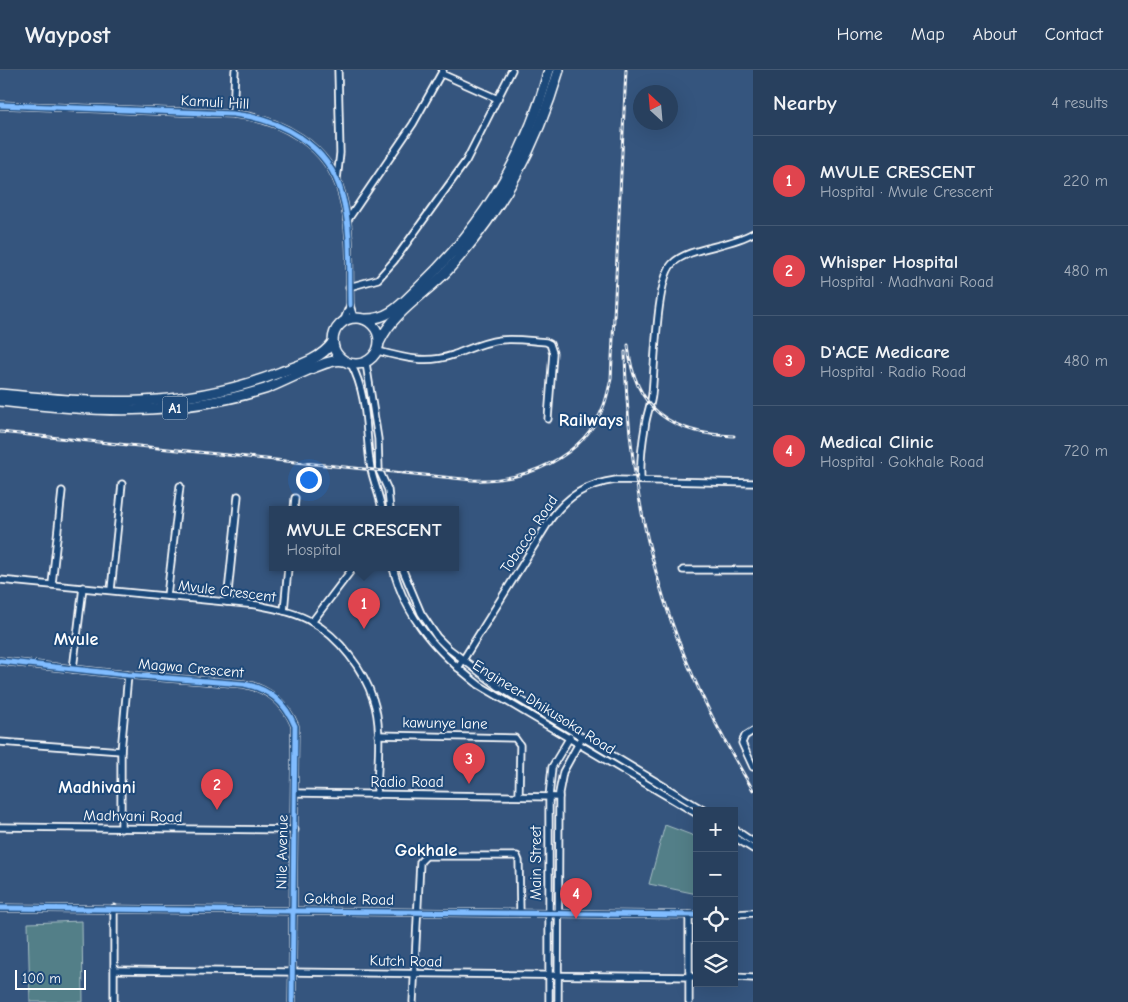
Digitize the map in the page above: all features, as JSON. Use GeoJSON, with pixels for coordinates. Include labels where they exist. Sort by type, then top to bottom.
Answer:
{"type":"FeatureCollection","features":[{"type":"Feature","properties":{"kind":"highway"},"geometry":{"type":"LineString","coordinates":[[343,322],[354,318],[377,320],[386,317],[408,298],[453,252],[482,215],[504,181],[526,136],[549,70]]}},
{"type":"Feature","properties":{"kind":"highway"},"geometry":{"type":"LineString","coordinates":[[366,363],[378,350],[380,341],[390,323],[425,293],[469,246],[509,190],[538,132],[559,70]]}},
{"type":"Feature","properties":{"kind":"highway"},"geometry":{"type":"LineString","coordinates":[[364,319],[374,325],[380,341]]}},
{"type":"Feature","properties":{"kind":"highway","name":"A1"},"geometry":{"type":"LineString","coordinates":[[0,394],[109,403],[202,395],[247,385],[294,368],[321,355],[333,342],[337,327],[343,322]]}},
{"type":"Feature","properties":{"kind":"highway"},"geometry":{"type":"LineString","coordinates":[[333,342],[338,356],[347,363]]}},
{"type":"Feature","properties":{"kind":"highway","name":"A1"},"geometry":{"type":"LineString","coordinates":[[0,401],[112,411],[177,408],[237,397],[299,376],[327,362],[366,363]]}},
{"type":"Feature","properties":{"kind":"street"},"geometry":{"type":"LineString","coordinates":[[233,114],[236,70]]}},
{"type":"Feature","properties":{"kind":"street"},"geometry":{"type":"LineString","coordinates":[[337,180],[340,153],[338,70]]}},
{"type":"Feature","properties":{"kind":"street"},"geometry":{"type":"LineString","coordinates":[[349,287],[378,280],[394,262],[466,161],[512,70]]}},
{"type":"Feature","properties":{"kind":"street"},"geometry":{"type":"LineString","coordinates":[[347,221],[414,124],[443,72],[498,99]]}},
{"type":"Feature","properties":{"kind":"street","name":"Kamuli Hill"},"geometry":{"type":"LineString","coordinates":[[0,105],[233,114],[266,119],[299,136],[320,154],[337,180],[342,194],[347,221],[350,305],[354,318]]}},
{"type":"Feature","properties":{"kind":"street"},"geometry":{"type":"LineString","coordinates":[[641,480],[644,435],[652,395],[660,310],[668,270],[673,262],[682,257],[728,245],[753,233]]}},
{"type":"Feature","properties":{"kind":"street","name":"Kamuli Hill"},"geometry":{"type":"LineString","coordinates":[[343,322],[350,305]]}},
{"type":"Feature","properties":{"kind":"street"},"geometry":{"type":"LineString","coordinates":[[378,350],[414,360],[426,360],[446,357],[480,344],[502,340],[546,342],[550,344],[553,353],[548,420]]}},
{"type":"Feature","properties":{"kind":"street"},"geometry":{"type":"LineString","coordinates":[[347,363],[360,380],[370,439],[371,470],[379,491],[381,506]]}},
{"type":"Feature","properties":{"kind":"street"},"geometry":{"type":"LineString","coordinates":[[366,363],[378,439],[379,470],[388,490],[390,506]]}},
{"type":"Feature","properties":{"kind":"street","name":"Tobacco Road"},"geometry":{"type":"LineString","coordinates":[[458,668],[550,520],[568,498],[588,486],[600,483],[641,480],[753,483]]}},
{"type":"Feature","properties":{"kind":"street"},"geometry":{"type":"LineString","coordinates":[[110,590],[122,484]]}},
{"type":"Feature","properties":{"kind":"street"},"geometry":{"type":"LineString","coordinates":[[167,596],[180,486]]}},
{"type":"Feature","properties":{"kind":"street"},"geometry":{"type":"LineString","coordinates":[[52,584],[62,491]]}},
{"type":"Feature","properties":{"kind":"street"},"geometry":{"type":"LineString","coordinates":[[227,602],[238,496]]}},
{"type":"Feature","properties":{"kind":"street"},"geometry":{"type":"LineString","coordinates":[[294,506],[295,498]]}},
{"type":"Feature","properties":{"kind":"street"},"geometry":{"type":"LineString","coordinates":[[683,570],[753,570]]}},
{"type":"Feature","properties":{"kind":"street"},"geometry":{"type":"LineString","coordinates":[[284,611],[288,571]]}},
{"type":"Feature","properties":{"kind":"street"},"geometry":{"type":"LineString","coordinates":[[312,622],[351,571]]}},
{"type":"Feature","properties":{"kind":"street","name":"Engineer Dhikusoka Road"},"geometry":{"type":"LineString","coordinates":[[395,571],[402,596],[415,622],[440,652],[458,668],[479,684],[693,812]]}},
{"type":"Feature","properties":{"kind":"street","name":"Engineer Dhikusoka Road"},"geometry":{"type":"LineString","coordinates":[[403,571],[415,603],[429,626],[448,648],[463,660],[499,687],[698,807]]}},
{"type":"Feature","properties":{"kind":"street","name":"Mvule Crescent"},"geometry":{"type":"LineString","coordinates":[[0,580],[257,605],[284,611],[312,622],[342,647],[360,673],[374,700],[378,735],[377,795]]}},
{"type":"Feature","properties":{"kind":"street"},"geometry":{"type":"LineString","coordinates":[[73,669],[83,587]]}},
{"type":"Feature","properties":{"kind":"street","name":"Magwa Crescent"},"geometry":{"type":"LineString","coordinates":[[0,661],[128,675],[244,684],[257,687],[283,703],[295,726],[296,793]]}},
{"type":"Feature","properties":{"kind":"street"},"geometry":{"type":"LineString","coordinates":[[121,828],[121,751],[128,675]]}},
{"type":"Feature","properties":{"kind":"street","name":"Main Street"},"geometry":{"type":"LineString","coordinates":[[549,1002],[549,797],[552,767],[573,731]]}},
{"type":"Feature","properties":{"kind":"street"},"geometry":{"type":"LineString","coordinates":[[753,731],[745,736],[742,743],[753,767]]}},
{"type":"Feature","properties":{"kind":"street","name":"kawunye lane"},"geometry":{"type":"LineString","coordinates":[[378,735],[512,737],[518,740],[520,745],[520,795]]}},
{"type":"Feature","properties":{"kind":"street","name":"Main Street"},"geometry":{"type":"LineString","coordinates":[[558,1002],[559,797],[563,772],[582,736]]}},
{"type":"Feature","properties":{"kind":"street"},"geometry":{"type":"LineString","coordinates":[[0,742],[121,751]]}},
{"type":"Feature","properties":{"kind":"street","name":"Radio Road"},"geometry":{"type":"LineString","coordinates":[[296,793],[559,797]]}},
{"type":"Feature","properties":{"kind":"street","name":"Nile Avenue"},"geometry":{"type":"LineString","coordinates":[[292,1002],[296,793]]}},
{"type":"Feature","properties":{"kind":"street","name":"Madhvani Road"},"geometry":{"type":"LineString","coordinates":[[0,827],[295,830]]}},
{"type":"Feature","properties":{"kind":"street"},"geometry":{"type":"LineString","coordinates":[[738,832],[753,842]]}},
{"type":"Feature","properties":{"kind":"street"},"geometry":{"type":"LineString","coordinates":[[738,839],[753,849]]}},
{"type":"Feature","properties":{"kind":"street"},"geometry":{"type":"LineString","coordinates":[[413,1002],[416,912],[420,862],[422,858],[426,856],[514,855],[518,857],[520,913]]}},
{"type":"Feature","properties":{"kind":"street","name":"Gokhale Road"},"geometry":{"type":"LineString","coordinates":[[0,908],[693,915]]}},
{"type":"Feature","properties":{"kind":"street"},"geometry":{"type":"LineString","coordinates":[[114,908],[114,1002]]}},
{"type":"Feature","properties":{"kind":"street"},"geometry":{"type":"LineString","coordinates":[[738,914],[753,914]]}},
{"type":"Feature","properties":{"kind":"street"},"geometry":{"type":"LineString","coordinates":[[689,915],[689,1002]]}},
{"type":"Feature","properties":{"kind":"street","name":"Kutch Road"},"geometry":{"type":"LineString","coordinates":[[115,970],[693,976]]}},
{"type":"Feature","properties":{"kind":"street"},"geometry":{"type":"LineString","coordinates":[[738,977],[753,978]]}},
{"type":"Feature","properties":{"kind":"green space"},"geometry":{"type":"Polygon","coordinates":[[[665,825],[693,836],[693,893],[649,884],[665,825]]]}},
{"type":"Feature","properties":{"kind":"green space"},"geometry":{"type":"Polygon","coordinates":[[[82,921],[83,1002],[30,1002],[28,923],[82,921]]]}},
{"type":"Feature","properties":{"kind":"railway"},"geometry":{"type":"LineString","coordinates":[[0,432],[473,480],[513,477],[550,463],[567,453],[595,424],[604,405],[611,379],[626,70]]}},
{"type":"Feature","properties":{"kind":"railway"},"geometry":{"type":"LineString","coordinates":[[628,345],[638,386],[648,402],[660,414],[692,430],[734,436]]}},
{"type":"Feature","properties":{"kind":"railway"},"geometry":{"type":"LineString","coordinates":[[625,352],[630,435],[643,517],[652,558],[677,638],[693,676],[721,734],[753,790]]}},
{"type":"Feature","properties":{"kind":"cycle path"},"geometry":{"type":"LineString","coordinates":[[0,105],[233,114],[268,122],[301,138],[326,162],[336,177],[342,195],[347,222],[350,305]]}},
{"type":"Feature","properties":{"kind":"cycle path"},"geometry":{"type":"LineString","coordinates":[[0,661],[128,675],[244,684],[261,689],[281,703],[295,726],[292,1002]]}},
{"type":"Feature","properties":{"kind":"cycle path"},"geometry":{"type":"LineString","coordinates":[[0,908],[693,915]]}},
{"type":"Feature","properties":{"kind":"place","name":"MVULE CRESCENT"},"geometry":{"type":"Point","coordinates":[364,629]}},
{"type":"Feature","properties":{"kind":"place","name":"D'ACE Medicare"},"geometry":{"type":"Point","coordinates":[469,784]}},
{"type":"Feature","properties":{"kind":"place","name":"Whisper Hospital"},"geometry":{"type":"Point","coordinates":[217,810]}},
{"type":"Feature","properties":{"kind":"place","name":"Medical Clinic"},"geometry":{"type":"Point","coordinates":[576,919]}},
{"type":"Feature","properties":{"kind":"district","name":"Railways"},"geometry":{"type":"Point","coordinates":[591,420]}},
{"type":"Feature","properties":{"kind":"district","name":"Mvule"},"geometry":{"type":"Point","coordinates":[76,639]}},
{"type":"Feature","properties":{"kind":"district","name":"Madhivani"},"geometry":{"type":"Point","coordinates":[97,787]}},
{"type":"Feature","properties":{"kind":"district","name":"Gokhale"},"geometry":{"type":"Point","coordinates":[426,850]}}]}
